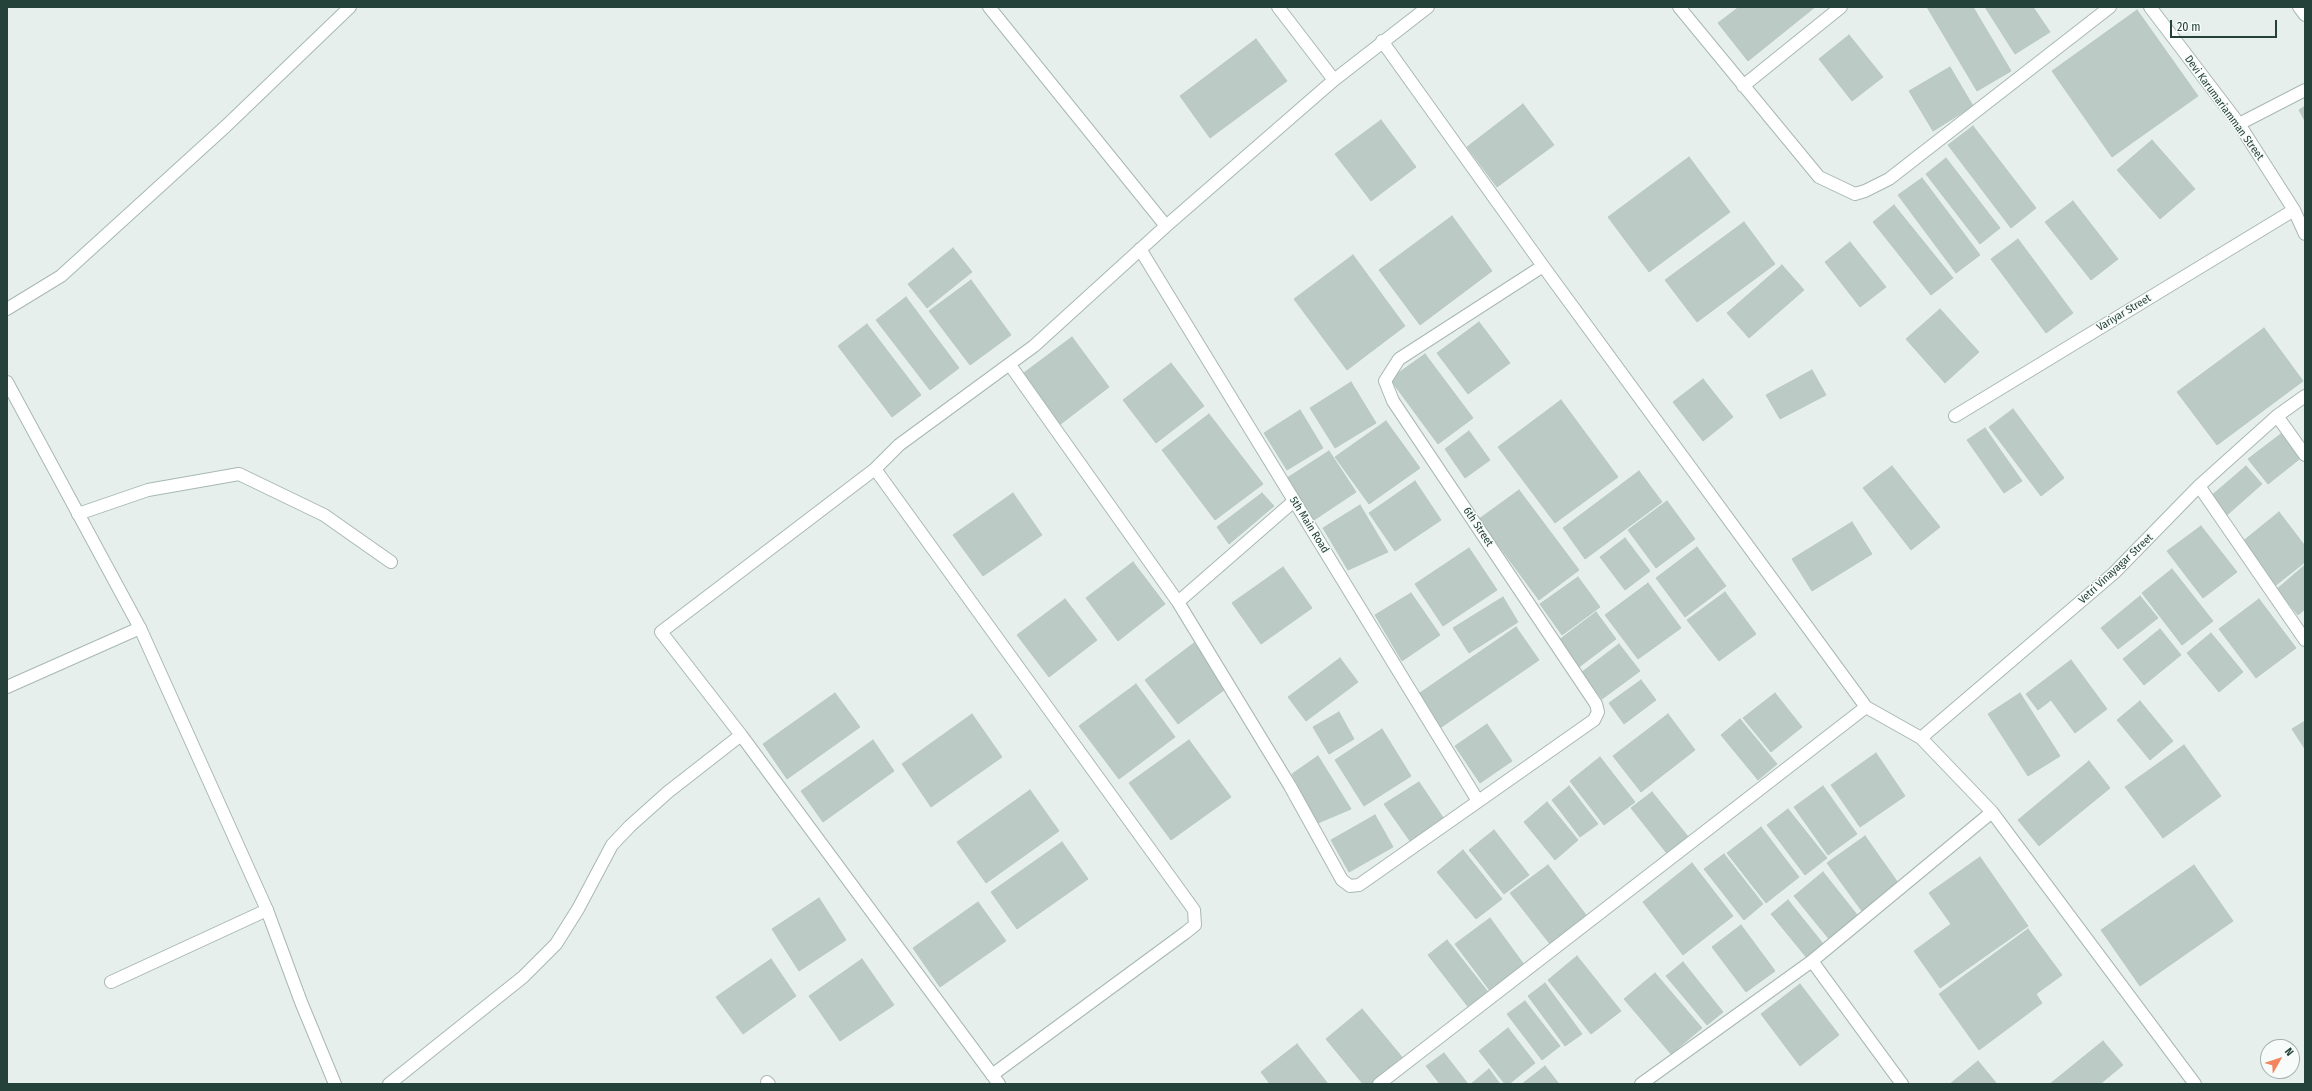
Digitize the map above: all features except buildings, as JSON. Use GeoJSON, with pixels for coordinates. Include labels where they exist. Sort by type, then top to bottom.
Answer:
{"type":"FeatureCollection","features":[{"type":"Feature","properties":{"kind":"street"},"geometry":{"type":"LineString","coordinates":[[7,309],[61,276],[226,126],[350,7]]}},
{"type":"Feature","properties":{"kind":"street"},"geometry":{"type":"LineString","coordinates":[[989,7],[1166,226]]}},
{"type":"Feature","properties":{"kind":"street"},"geometry":{"type":"LineString","coordinates":[[1278,7],[1334,80]]}},
{"type":"Feature","properties":{"kind":"street"},"geometry":{"type":"LineString","coordinates":[[875,469],[1194,910],[1195,925],[996,1079],[742,735],[661,632],[875,469],[899,445],[1034,346],[1140,249],[1334,80],[1382,41],[1428,7]]}},
{"type":"Feature","properties":{"kind":"street"},"geometry":{"type":"LineString","coordinates":[[1678,7],[1819,177],[1854,194],[1865,191],[1889,179],[2110,7]]}},
{"type":"Feature","properties":{"kind":"street"},"geometry":{"type":"LineString","coordinates":[[1743,86],[1841,7]]}},
{"type":"Feature","properties":{"kind":"street","name":"Devi Karumariamman Street"},"geometry":{"type":"LineString","coordinates":[[2150,7],[2239,124],[2294,210],[2305,234]]}},
{"type":"Feature","properties":{"kind":"street"},"geometry":{"type":"LineString","coordinates":[[2299,7],[2305,15]]}},
{"type":"Feature","properties":{"kind":"street"},"geometry":{"type":"LineString","coordinates":[[1382,41],[1543,266],[1866,707],[1921,738],[1992,812],[2195,1084]]}},
{"type":"Feature","properties":{"kind":"street"},"geometry":{"type":"LineString","coordinates":[[2239,124],[2305,90]]}},
{"type":"Feature","properties":{"kind":"street","name":"Variyar Street"},"geometry":{"type":"LineString","coordinates":[[1955,416],[2294,210]]}},
{"type":"Feature","properties":{"kind":"street","name":"5th Main Road"},"geometry":{"type":"LineString","coordinates":[[1140,249],[1478,801]]}},
{"type":"Feature","properties":{"kind":"street","name":"6th Street"},"geometry":{"type":"LineString","coordinates":[[1478,801],[1594,720],[1598,712],[1596,704],[1393,401],[1385,381],[1398,359],[1543,266]]}},
{"type":"Feature","properties":{"kind":"street"},"geometry":{"type":"LineString","coordinates":[[1010,365],[1178,602],[1290,786],[1342,880],[1350,886],[1358,885],[1478,801]]}},
{"type":"Feature","properties":{"kind":"street"},"geometry":{"type":"LineString","coordinates":[[7,382],[140,628],[267,910],[301,1002],[335,1084]]}},
{"type":"Feature","properties":{"kind":"street","name":"Vetri Vinayagar Street"},"geometry":{"type":"LineString","coordinates":[[1921,738],[2114,573],[2199,486],[2277,416],[2305,396]]}},
{"type":"Feature","properties":{"kind":"street"},"geometry":{"type":"LineString","coordinates":[[2277,416],[2305,455]]}},
{"type":"Feature","properties":{"kind":"street"},"geometry":{"type":"LineString","coordinates":[[78,514],[148,490],[239,474],[324,515],[391,562]]}},
{"type":"Feature","properties":{"kind":"street"},"geometry":{"type":"LineString","coordinates":[[2199,486],[2305,640]]}},
{"type":"Feature","properties":{"kind":"street"},"geometry":{"type":"LineString","coordinates":[[1178,602],[1294,501]]}},
{"type":"Feature","properties":{"kind":"street"},"geometry":{"type":"LineString","coordinates":[[7,688],[140,628]]}},
{"type":"Feature","properties":{"kind":"street"},"geometry":{"type":"LineString","coordinates":[[1379,1084],[1866,707]]}},
{"type":"Feature","properties":{"kind":"street"},"geometry":{"type":"LineString","coordinates":[[388,1084],[523,977],[556,944],[578,909],[612,845],[621,835],[668,792],[742,735]]}},
{"type":"Feature","properties":{"kind":"street"},"geometry":{"type":"LineString","coordinates":[[1641,1084],[1812,961],[1992,812]]}},
{"type":"Feature","properties":{"kind":"street"},"geometry":{"type":"LineString","coordinates":[[111,982],[267,910]]}},
{"type":"Feature","properties":{"kind":"street"},"geometry":{"type":"LineString","coordinates":[[1812,961],[1902,1084]]}}]}
